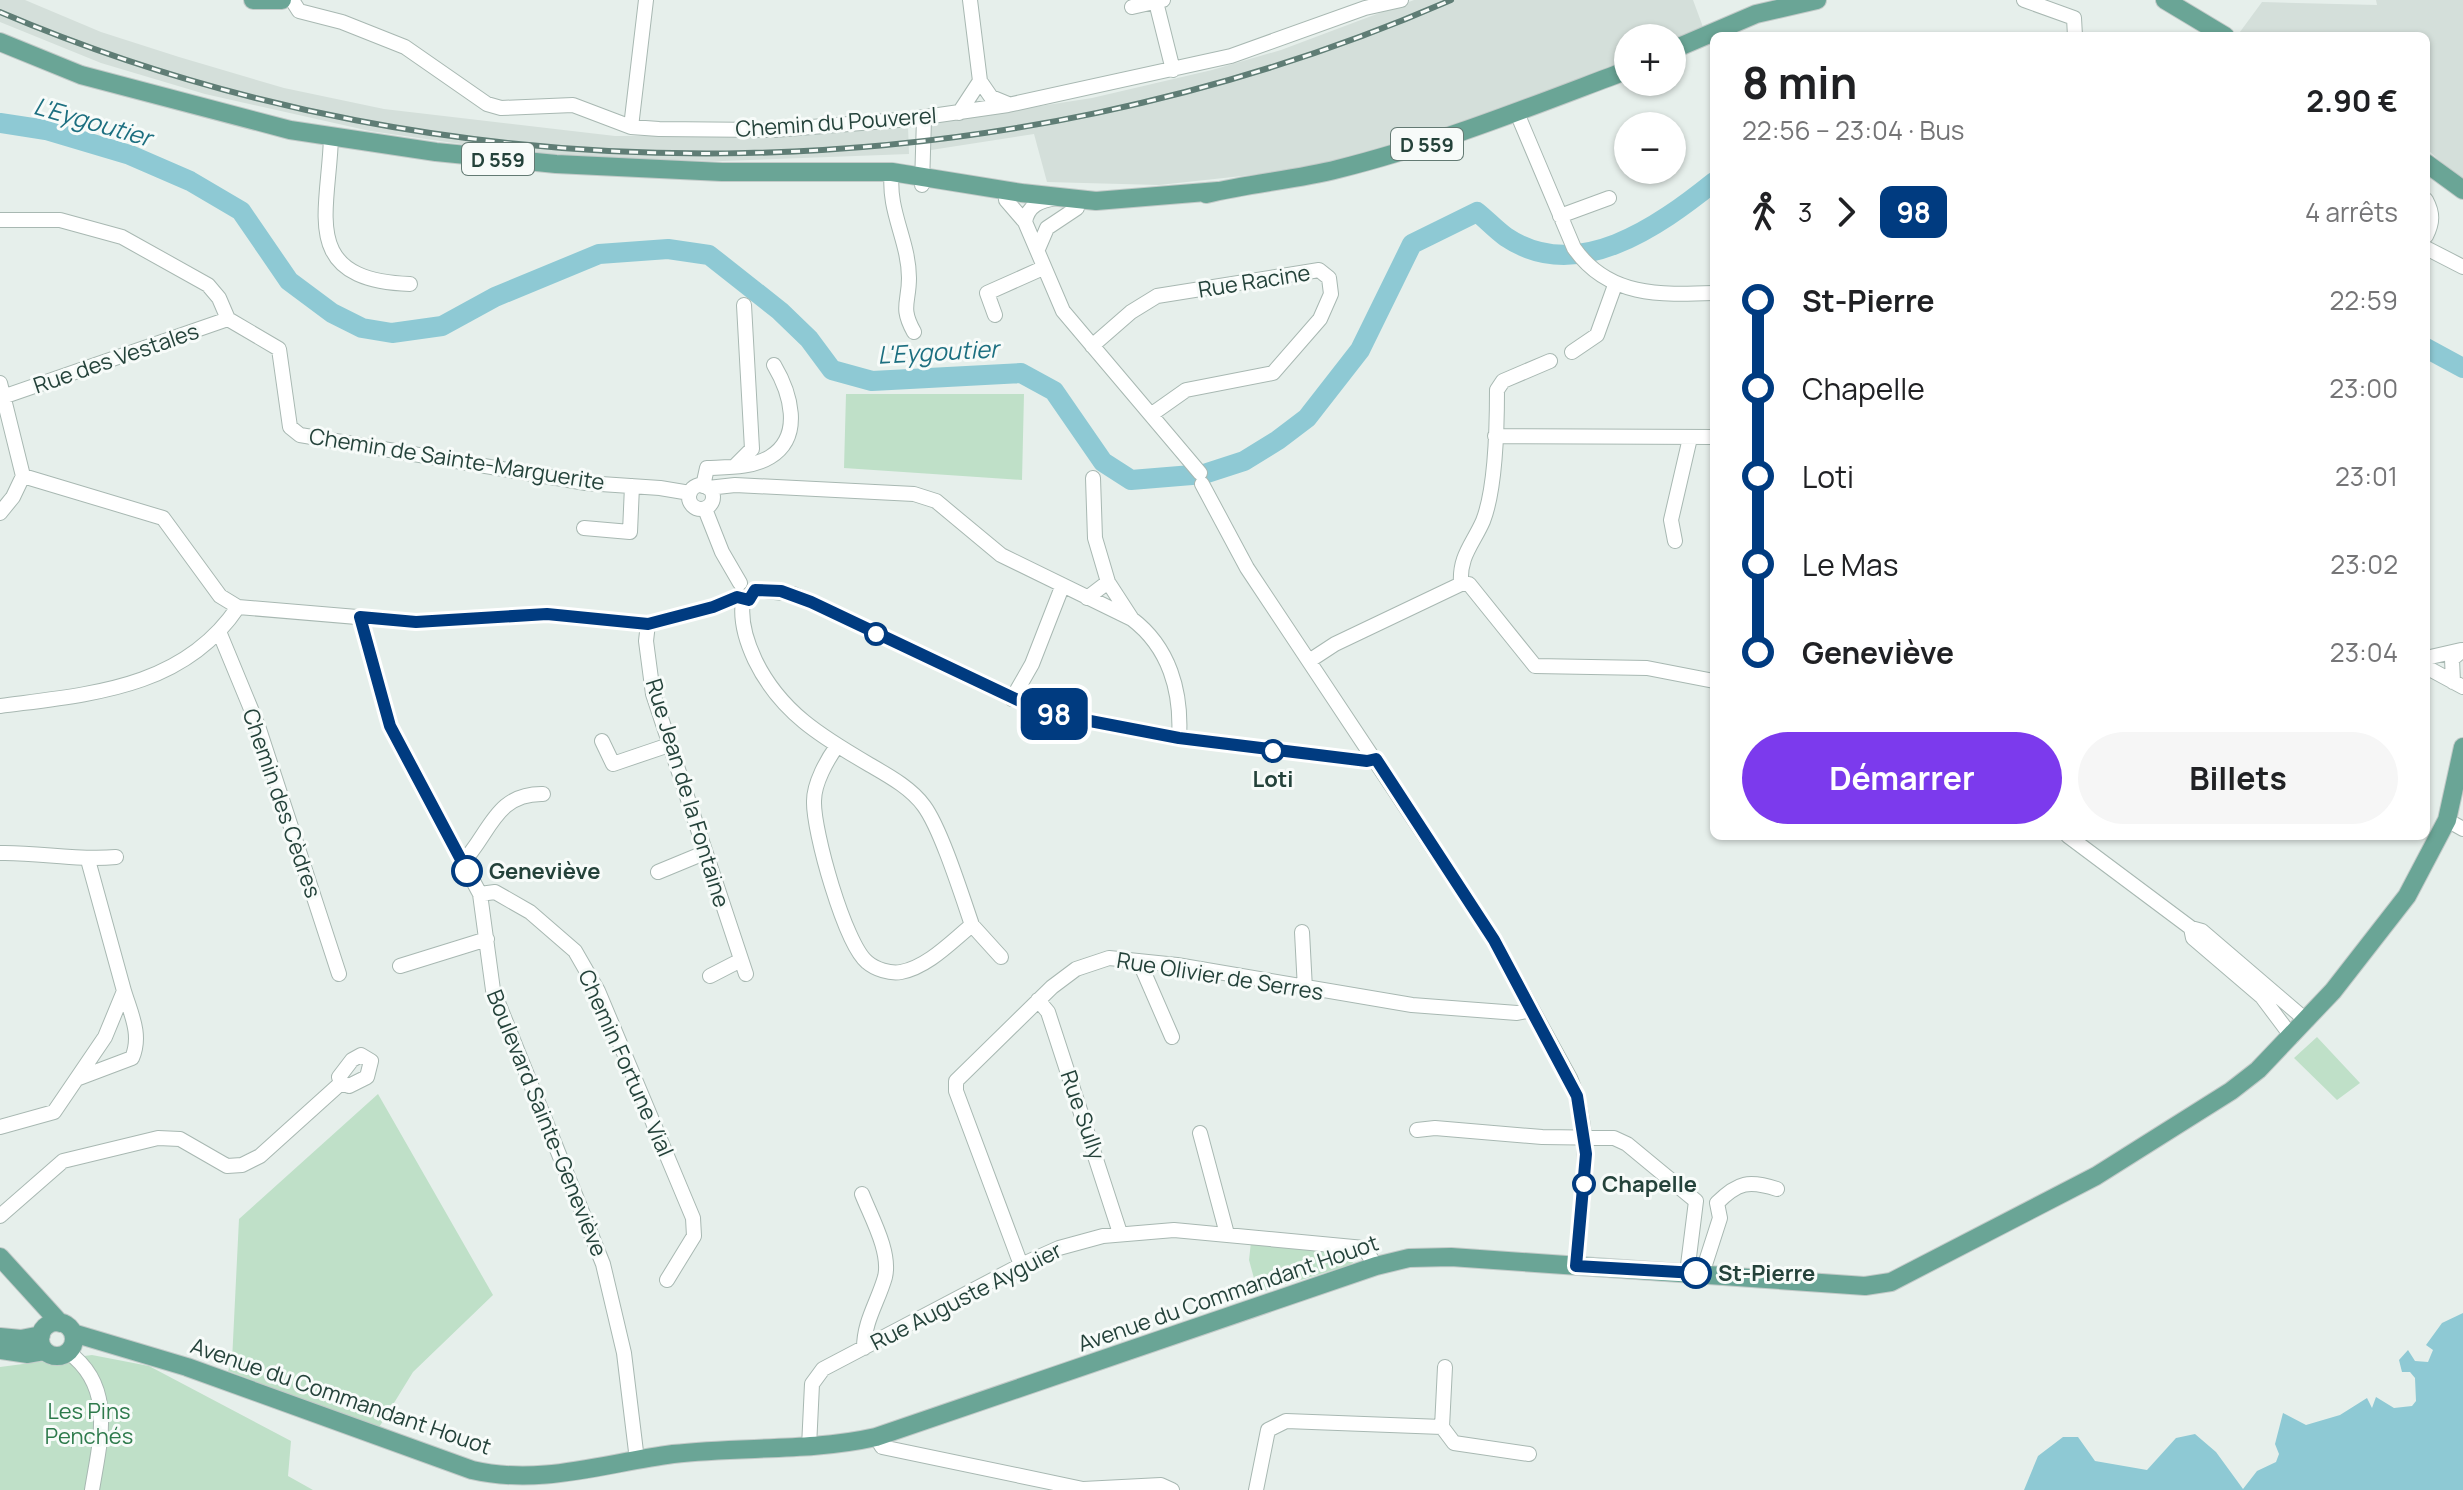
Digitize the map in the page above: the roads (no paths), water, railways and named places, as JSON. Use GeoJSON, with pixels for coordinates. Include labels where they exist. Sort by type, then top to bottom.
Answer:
{"type":"FeatureCollection","features":[{"type":"Feature","properties":{"kind":"main road"},"geometry":{"type":"LineString","coordinates":[[253,0],[282,0]]}},
{"type":"Feature","properties":{"kind":"main road"},"geometry":{"type":"LineString","coordinates":[[1714,32],[1756,14],[1817,0]]}},
{"type":"Feature","properties":{"kind":"main road"},"geometry":{"type":"LineString","coordinates":[[2165,0],[2218,32]]}},
{"type":"Feature","properties":{"kind":"main road"},"geometry":{"type":"LineString","coordinates":[[1686,44],[1710,34]]}},
{"type":"Feature","properties":{"kind":"main road","name":"D 559"},"geometry":{"type":"LineString","coordinates":[[0,42],[81,75],[290,130],[338,138],[556,164],[722,172],[854,171],[922,180],[1049,204],[1120,210],[1337,170],[1517,113],[1614,75]]}},
{"type":"Feature","properties":{"kind":"main road"},"geometry":{"type":"LineString","coordinates":[[2430,168],[2463,190]]}},
{"type":"Feature","properties":{"kind":"main road","name":"D 559"},"geometry":{"type":"LineString","coordinates":[[922,180],[1006,200],[1049,204],[1218,191]]}},
{"type":"Feature","properties":{"kind":"main road","name":"Avenue du Commandant Houot"},"geometry":{"type":"LineString","coordinates":[[57,1339],[135,1351],[472,1470],[502,1477],[556,1475],[716,1450],[809,1447],[876,1437],[954,1414],[1376,1266],[1428,1257],[1865,1286],[1902,1279],[2138,1151],[2231,1091],[2292,1037],[2394,917],[2432,839],[2455,824],[2463,747]]}},
{"type":"Feature","properties":{"kind":"main road"},"geometry":{"type":"LineString","coordinates":[[0,1257],[40,1305],[57,1339]]}},
{"type":"Feature","properties":{"kind":"main road"},"geometry":{"type":"LineString","coordinates":[[0,1337],[57,1339]]}},
{"type":"Feature","properties":{"kind":"main road"},"geometry":{"type":"LineString","coordinates":[[0,1350],[28,1354],[57,1339]]}},
{"type":"Feature","properties":{"kind":"street","name":"Chemin du Pouverel"},"geometry":{"type":"LineString","coordinates":[[292,0],[299,11],[306,14],[342,22],[405,47],[490,105],[501,108],[573,105],[631,127],[774,130],[924,118],[1008,105],[1244,52],[1364,4],[1401,0]]}},
{"type":"Feature","properties":{"kind":"street"},"geometry":{"type":"LineString","coordinates":[[631,127],[646,0]]}},
{"type":"Feature","properties":{"kind":"street"},"geometry":{"type":"LineString","coordinates":[[970,0],[980,81],[991,97],[1008,105]]}},
{"type":"Feature","properties":{"kind":"street"},"geometry":{"type":"LineString","coordinates":[[2024,0],[2074,18],[2076,32]]}},
{"type":"Feature","properties":{"kind":"street"},"geometry":{"type":"LineString","coordinates":[[1132,7],[1160,1],[1173,70]]}},
{"type":"Feature","properties":{"kind":"street"},"geometry":{"type":"LineString","coordinates":[[959,113],[980,81]]}},
{"type":"Feature","properties":{"kind":"street"},"geometry":{"type":"LineString","coordinates":[[1517,113],[1574,248],[1586,266],[1615,285],[1642,293],[1710,293]]}},
{"type":"Feature","properties":{"kind":"street"},"geometry":{"type":"LineString","coordinates":[[922,180],[924,118]]}},
{"type":"Feature","properties":{"kind":"street"},"geometry":{"type":"LineString","coordinates":[[338,138],[323,209],[327,241],[337,256],[359,273],[386,283],[410,284]]}},
{"type":"Feature","properties":{"kind":"street"},"geometry":{"type":"LineString","coordinates":[[892,176],[891,202],[909,277],[904,308],[914,332]]}},
{"type":"Feature","properties":{"kind":"street"},"geometry":{"type":"LineString","coordinates":[[1560,216],[1609,198]]}},
{"type":"Feature","properties":{"kind":"street"},"geometry":{"type":"LineString","coordinates":[[1006,200],[1025,222],[1063,311],[1152,414],[1201,478],[1247,568],[1494,940],[1532,1010],[1577,1096],[1585,1137],[1576,1266]]}},
{"type":"Feature","properties":{"kind":"street"},"geometry":{"type":"LineString","coordinates":[[1025,222],[1027,212],[1049,204],[1047,228],[1038,249]]}},
{"type":"Feature","properties":{"kind":"street"},"geometry":{"type":"LineString","coordinates":[[2430,207],[2430,228]]}},
{"type":"Feature","properties":{"kind":"street","name":"Chemin de Sainte-Marguerite"},"geometry":{"type":"LineString","coordinates":[[0,220],[60,220],[122,237],[208,285],[219,298],[228,319],[279,349],[290,427],[300,435],[586,483],[700,489],[735,485],[924,496],[945,508],[1001,555],[1132,619]]}},
{"type":"Feature","properties":{"kind":"street"},"geometry":{"type":"LineString","coordinates":[[2430,250],[2463,267]]}},
{"type":"Feature","properties":{"kind":"street"},"geometry":{"type":"LineString","coordinates":[[995,315],[987,293],[1043,268]]}},
{"type":"Feature","properties":{"kind":"street","name":"Rue Racine"},"geometry":{"type":"LineString","coordinates":[[1092,346],[1131,312],[1157,296],[1319,270],[1329,278],[1331,294],[1320,319],[1273,373],[1186,390],[1152,414]]}},
{"type":"Feature","properties":{"kind":"street"},"geometry":{"type":"LineString","coordinates":[[1572,352],[1597,335],[1615,285]]}},
{"type":"Feature","properties":{"kind":"street"},"geometry":{"type":"LineString","coordinates":[[731,468],[752,449],[744,305]]}},
{"type":"Feature","properties":{"kind":"street","name":"Rue des Vestales"},"geometry":{"type":"LineString","coordinates":[[1,393],[228,319]]}},
{"type":"Feature","properties":{"kind":"street"},"geometry":{"type":"LineString","coordinates":[[1461,584],[1460,569],[1466,549],[1483,521],[1489,496],[1497,390],[1503,381],[1550,361]]}},
{"type":"Feature","properties":{"kind":"street"},"geometry":{"type":"LineString","coordinates":[[774,365],[789,392],[788,435],[768,458],[731,468],[707,468],[693,507],[705,509],[740,594],[741,615],[753,654],[774,695],[787,709],[837,746],[898,782],[924,806],[972,925],[1001,957]]}},
{"type":"Feature","properties":{"kind":"street"},"geometry":{"type":"LineString","coordinates":[[0,513],[13,497],[23,476],[1,393]]}},
{"type":"Feature","properties":{"kind":"street"},"geometry":{"type":"LineString","coordinates":[[1495,436],[1710,437]]}},
{"type":"Feature","properties":{"kind":"street"},"geometry":{"type":"LineString","coordinates":[[1675,541],[1671,520],[1690,438]]}},
{"type":"Feature","properties":{"kind":"street"},"geometry":{"type":"LineString","coordinates":[[23,476],[163,518],[220,596],[238,607],[416,622],[547,614],[648,624],[713,607],[740,594],[751,583],[755,590],[781,591],[802,598],[1043,712],[1179,738],[1355,760],[1376,759]]}},
{"type":"Feature","properties":{"kind":"street"},"geometry":{"type":"LineString","coordinates":[[1093,478],[1095,538],[1108,582],[1132,619],[1150,633],[1170,666],[1179,738]]}},
{"type":"Feature","properties":{"kind":"street"},"geometry":{"type":"LineString","coordinates":[[584,528],[630,532],[632,486]]}},
{"type":"Feature","properties":{"kind":"street"},"geometry":{"type":"LineString","coordinates":[[1087,598],[1108,582]]}},
{"type":"Feature","properties":{"kind":"street"},"geometry":{"type":"LineString","coordinates":[[1309,661],[1335,644],[1461,584],[1469,584],[1535,666],[1550,669],[1647,668],[1710,680]]}},
{"type":"Feature","properties":{"kind":"street"},"geometry":{"type":"LineString","coordinates":[[1012,699],[1032,664],[1062,587]]}},
{"type":"Feature","properties":{"kind":"street"},"geometry":{"type":"LineString","coordinates":[[0,706],[107,690],[151,679],[220,634],[238,607]]}},
{"type":"Feature","properties":{"kind":"street","name":"Boulevard Sainte-Geneviève"},"geometry":{"type":"LineString","coordinates":[[360,617],[390,726],[480,894],[489,972],[497,1001],[603,1264],[624,1353],[637,1460]]}},
{"type":"Feature","properties":{"kind":"street","name":"Rue Jean de la Fontaine"},"geometry":{"type":"LineString","coordinates":[[648,624],[646,641],[653,694],[744,967],[710,976]]}},
{"type":"Feature","properties":{"kind":"street","name":"Chemin des Cèdres"},"geometry":{"type":"LineString","coordinates":[[220,634],[258,726],[339,974]]}},
{"type":"Feature","properties":{"kind":"street"},"geometry":{"type":"LineString","coordinates":[[2430,657],[2462,650]]}},
{"type":"Feature","properties":{"kind":"street"},"geometry":{"type":"LineString","coordinates":[[2458,684],[2452,659],[2462,650]]}},
{"type":"Feature","properties":{"kind":"street"},"geometry":{"type":"LineString","coordinates":[[2430,669],[2458,684]]}},
{"type":"Feature","properties":{"kind":"street"},"geometry":{"type":"LineString","coordinates":[[602,741],[613,764],[669,745]]}},
{"type":"Feature","properties":{"kind":"street"},"geometry":{"type":"LineString","coordinates":[[837,746],[813,798],[816,836],[835,894],[865,961],[882,971],[901,972],[928,960],[972,925]]}},
{"type":"Feature","properties":{"kind":"street"},"geometry":{"type":"LineString","coordinates":[[462,863],[479,845],[494,813],[506,802],[529,794],[543,794]]}},
{"type":"Feature","properties":{"kind":"street"},"geometry":{"type":"LineString","coordinates":[[2073,840],[2191,928],[2202,931],[2307,1021]]}},
{"type":"Feature","properties":{"kind":"street"},"geometry":{"type":"LineString","coordinates":[[0,853],[88,860],[116,857]]}},
{"type":"Feature","properties":{"kind":"street"},"geometry":{"type":"LineString","coordinates":[[658,872],[704,853]]}},
{"type":"Feature","properties":{"kind":"street"},"geometry":{"type":"LineString","coordinates":[[79,1078],[132,1058],[137,1046],[137,1033],[88,860]]}},
{"type":"Feature","properties":{"kind":"street","name":"Chemin Fortune Vial"},"geometry":{"type":"LineString","coordinates":[[480,894],[495,892],[530,912],[575,951],[598,991],[693,1218],[694,1236],[667,1280]]}},
{"type":"Feature","properties":{"kind":"street"},"geometry":{"type":"LineString","coordinates":[[2191,928],[2193,938],[2274,1010],[2292,1037]]}},
{"type":"Feature","properties":{"kind":"street"},"geometry":{"type":"LineString","coordinates":[[1302,932],[1305,989]]}},
{"type":"Feature","properties":{"kind":"street"},"geometry":{"type":"LineString","coordinates":[[400,966],[487,939]]}},
{"type":"Feature","properties":{"kind":"street","name":"Rue Olivier de Serres"},"geometry":{"type":"LineString","coordinates":[[1021,1265],[956,1091],[956,1081],[1038,1000],[1076,969],[1109,958],[1412,1005],[1517,1013],[1532,1010]]}},
{"type":"Feature","properties":{"kind":"street"},"geometry":{"type":"LineString","coordinates":[[1139,961],[1172,1037]]}},
{"type":"Feature","properties":{"kind":"street"},"geometry":{"type":"LineString","coordinates":[[0,1127],[54,1112],[105,1037],[124,991]]}},
{"type":"Feature","properties":{"kind":"street","name":"Rue Sully"},"geometry":{"type":"LineString","coordinates":[[1038,1000],[1048,1012],[1063,1054],[1120,1233]]}},
{"type":"Feature","properties":{"kind":"street"},"geometry":{"type":"LineString","coordinates":[[0,1216],[63,1161],[158,1138],[180,1139],[227,1166],[242,1165],[260,1156],[341,1083]]}},
{"type":"Feature","properties":{"kind":"street"},"geometry":{"type":"LineString","coordinates":[[1417,1130],[1435,1128],[1621,1140],[1696,1201],[1717,1203]]}},
{"type":"Feature","properties":{"kind":"street"},"geometry":{"type":"LineString","coordinates":[[1200,1133],[1227,1234]]}},
{"type":"Feature","properties":{"kind":"street"},"geometry":{"type":"LineString","coordinates":[[1717,1203],[1730,1190],[1747,1182],[1777,1189]]}},
{"type":"Feature","properties":{"kind":"street"},"geometry":{"type":"LineString","coordinates":[[862,1194],[885,1258],[885,1274],[864,1328],[864,1348]]}},
{"type":"Feature","properties":{"kind":"street"},"geometry":{"type":"LineString","coordinates":[[1695,1273],[1696,1201]]}},
{"type":"Feature","properties":{"kind":"street"},"geometry":{"type":"LineString","coordinates":[[1695,1273],[1720,1218],[1717,1203]]}},
{"type":"Feature","properties":{"kind":"street","name":"Rue Auguste Ayguier"},"geometry":{"type":"LineString","coordinates":[[809,1447],[812,1384],[823,1369],[1021,1265],[1068,1245],[1120,1233],[1174,1230],[1364,1248],[1376,1266]]}},
{"type":"Feature","properties":{"kind":"street"},"geometry":{"type":"LineString","coordinates":[[57,1339],[98,1389],[103,1409],[92,1490]]}},
{"type":"Feature","properties":{"kind":"street"},"geometry":{"type":"LineString","coordinates":[[1445,1367],[1442,1427],[1454,1443],[1529,1454]]}},
{"type":"Feature","properties":{"kind":"street"},"geometry":{"type":"LineString","coordinates":[[1256,1490],[1268,1430],[1286,1421],[1442,1427]]}},
{"type":"Feature","properties":{"kind":"street"},"geometry":{"type":"LineString","coordinates":[[876,1437],[882,1447],[1083,1489],[1161,1485],[1172,1490]]}},
{"type":"Feature","properties":{"kind":"water"},"geometry":{"type":"Polygon","coordinates":[[[2463,1313],[2463,1490],[2024,1490],[2038,1456],[2063,1437],[2078,1437],[2095,1461],[2147,1470],[2176,1438],[2195,1434],[2216,1452],[2243,1489],[2257,1471],[2276,1462],[2279,1454],[2275,1444],[2283,1413],[2306,1425],[2340,1415],[2367,1398],[2372,1408],[2376,1397],[2394,1408],[2412,1406],[2416,1401],[2415,1378],[2410,1372],[2402,1372],[2399,1360],[2408,1350],[2415,1361],[2428,1362],[2433,1350],[2426,1345],[2442,1323],[2463,1313]]]}},
{"type":"Feature","properties":{"kind":"waterway","name":"L'Eygoutier"},"geometry":{"type":"LineString","coordinates":[[0,123],[46,130],[130,155],[190,181],[241,211],[289,281],[332,313],[362,328],[392,333],[442,326],[495,297],[599,254],[668,249],[709,255],[780,311],[809,339],[832,370],[872,381],[1021,373],[1054,391],[1103,462],[1131,480],[1204,474],[1244,461],[1307,418],[1360,350],[1412,244],[1477,212],[1506,237],[1533,250],[1561,255],[1589,252],[1643,231],[1710,185]]}},
{"type":"Feature","properties":{"kind":"waterway","name":"L'Eygoutier"},"geometry":{"type":"LineString","coordinates":[[2430,350],[2463,368]]}},
{"type":"Feature","properties":{"kind":"railway"},"geometry":{"type":"LineString","coordinates":[[0,12],[175,76],[356,120],[540,146],[727,153],[913,142],[1097,113],[1277,65],[1451,0]]}},
{"type":"Feature","properties":{"kind":"place","name":"Loti"},"geometry":{"type":"Point","coordinates":[1273,751]}},
{"type":"Feature","properties":{"kind":"place","name":"Geneviève"},"geometry":{"type":"Point","coordinates":[467,871]}},
{"type":"Feature","properties":{"kind":"place","name":"Chapelle"},"geometry":{"type":"Point","coordinates":[1584,1184]}},
{"type":"Feature","properties":{"kind":"place","name":"St-Pierre"},"geometry":{"type":"Point","coordinates":[1696,1273]}},
{"type":"Feature","properties":{"kind":"park label","name":"Les Pins Penchés"},"geometry":{"type":"Point","coordinates":[89,1424]}}]}
